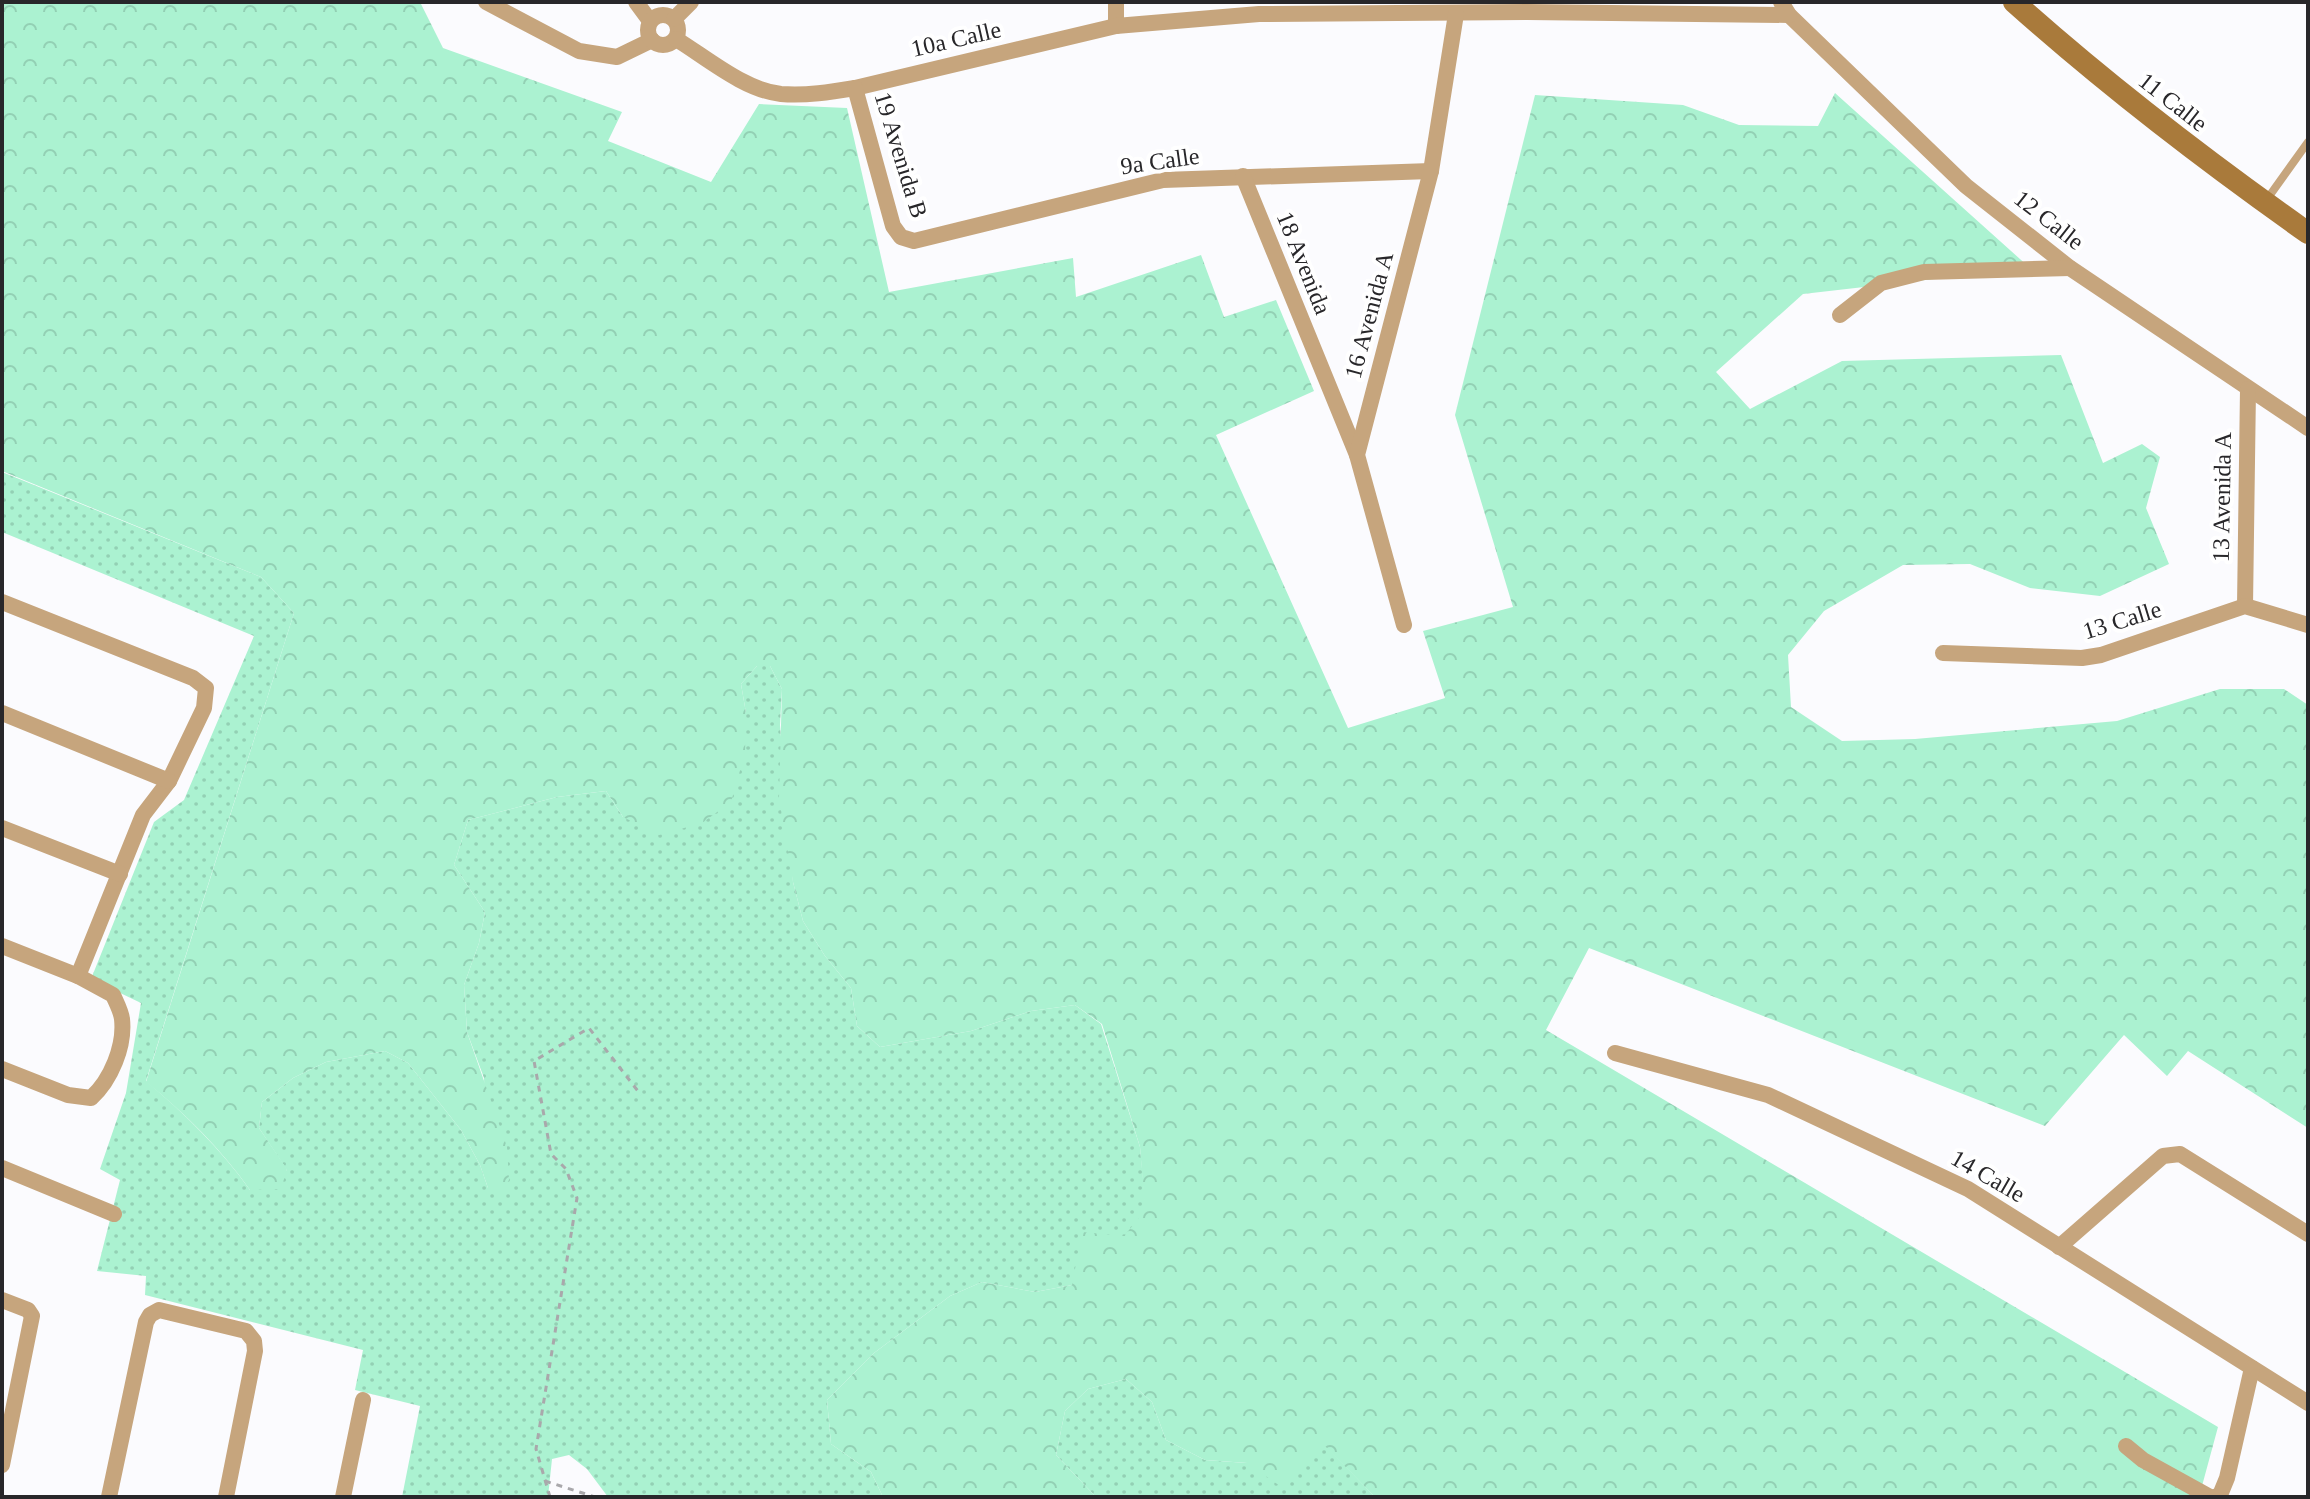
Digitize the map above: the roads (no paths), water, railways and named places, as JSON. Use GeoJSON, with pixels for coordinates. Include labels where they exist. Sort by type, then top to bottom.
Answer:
{"type":"FeatureCollection","features":[{"type":"Feature","properties":{"kind":"street"},"geometry":{"type":"LineString","coordinates":[[486,2],[579,51],[617,57],[652,40]]}},
{"type":"Feature","properties":{"kind":"street"},"geometry":{"type":"LineString","coordinates":[[636,2],[650,21]]}},
{"type":"Feature","properties":{"kind":"street"},"geometry":{"type":"LineString","coordinates":[[674,19],[691,2]]}},
{"type":"Feature","properties":{"kind":"street"},"geometry":{"type":"LineString","coordinates":[[1116,2],[1116,26]]}},
{"type":"Feature","properties":{"kind":"street","name":"11 Calle"},"geometry":{"type":"LineString","coordinates":[[2014,2],[2125,98],[2308,233]]}},
{"type":"Feature","properties":{"kind":"street","name":"10a Calle"},"geometry":{"type":"LineString","coordinates":[[676,39],[744,81],[778,94],[814,94],[855,88],[1116,26],[1259,8],[1392,7],[1456,14],[1527,7],[1785,8]]}},
{"type":"Feature","properties":{"kind":"street","name":"12 Calle"},"geometry":{"type":"LineString","coordinates":[[1785,8],[1966,186],[2070,268],[2308,428]]}},
{"type":"Feature","properties":{"kind":"street","name":"16 Avenida A"},"geometry":{"type":"LineString","coordinates":[[1357,455],[1431,171],[1456,14]]}},
{"type":"Feature","properties":{"kind":"street"},"geometry":{"type":"LineString","coordinates":[[657,15],[674,19],[679,32],[676,39],[668,45],[659,45],[652,40],[648,31],[650,21],[657,15]]}},
{"type":"Feature","properties":{"kind":"street","name":"19 Avenida B"},"geometry":{"type":"LineString","coordinates":[[855,88],[893,226],[901,237]]}},
{"type":"Feature","properties":{"kind":"street","name":"9a Calle"},"geometry":{"type":"LineString","coordinates":[[901,237],[914,241],[1163,180],[1431,171]]}},
{"type":"Feature","properties":{"kind":"street","name":"18 Avenida"},"geometry":{"type":"LineString","coordinates":[[1243,176],[1357,455]]}},
{"type":"Feature","properties":{"kind":"street"},"geometry":{"type":"LineString","coordinates":[[1840,315],[1881,283],[1924,272],[2070,268]]}},
{"type":"Feature","properties":{"kind":"street","name":"13 Avenida A"},"geometry":{"type":"LineString","coordinates":[[2245,606],[2248,389]]}},
{"type":"Feature","properties":{"kind":"street"},"geometry":{"type":"LineString","coordinates":[[1357,455],[1404,625]]}},
{"type":"Feature","properties":{"kind":"street"},"geometry":{"type":"LineString","coordinates":[[2,602],[193,678],[206,688],[204,708],[169,781],[143,815],[78,976]]}},
{"type":"Feature","properties":{"kind":"street"},"geometry":{"type":"LineString","coordinates":[[2245,606],[2308,625]]}},
{"type":"Feature","properties":{"kind":"street","name":"13 Calle"},"geometry":{"type":"LineString","coordinates":[[1943,653],[2082,658],[2101,655],[2245,606]]}},
{"type":"Feature","properties":{"kind":"street"},"geometry":{"type":"LineString","coordinates":[[2,713],[169,781]]}},
{"type":"Feature","properties":{"kind":"street"},"geometry":{"type":"LineString","coordinates":[[2,828],[120,874]]}},
{"type":"Feature","properties":{"kind":"street"},"geometry":{"type":"LineString","coordinates":[[2,946],[78,976],[113,995],[122,1017],[121,1043],[104,1087],[91,1098],[68,1095],[2,1069]]}},
{"type":"Feature","properties":{"kind":"street","name":"14 Calle"},"geometry":{"type":"LineString","coordinates":[[1615,1053],[1768,1095],[1968,1189],[2308,1403]]}},
{"type":"Feature","properties":{"kind":"street"},"geometry":{"type":"LineString","coordinates":[[2059,1247],[2163,1156],[2170,1154],[2180,1154],[2308,1234]]}},
{"type":"Feature","properties":{"kind":"street"},"geometry":{"type":"LineString","coordinates":[[2,1168],[114,1214]]}},
{"type":"Feature","properties":{"kind":"street"},"geometry":{"type":"LineString","coordinates":[[2,1300],[28,1310],[32,1316],[6,1427],[2,1465]]}},
{"type":"Feature","properties":{"kind":"street"},"geometry":{"type":"LineString","coordinates":[[109,1497],[146,1322],[150,1315],[159,1310],[246,1331],[254,1341],[255,1351],[226,1497]]}},
{"type":"Feature","properties":{"kind":"street"},"geometry":{"type":"LineString","coordinates":[[2126,1446],[2143,1460],[2213,1497],[2220,1495],[2227,1478],[2252,1368]]}},
{"type":"Feature","properties":{"kind":"street"},"geometry":{"type":"LineString","coordinates":[[343,1497],[363,1400]]}},
{"type":"Feature","properties":{"kind":"lane"},"geometry":{"type":"LineString","coordinates":[[2264,203],[2308,142]]}}]}
